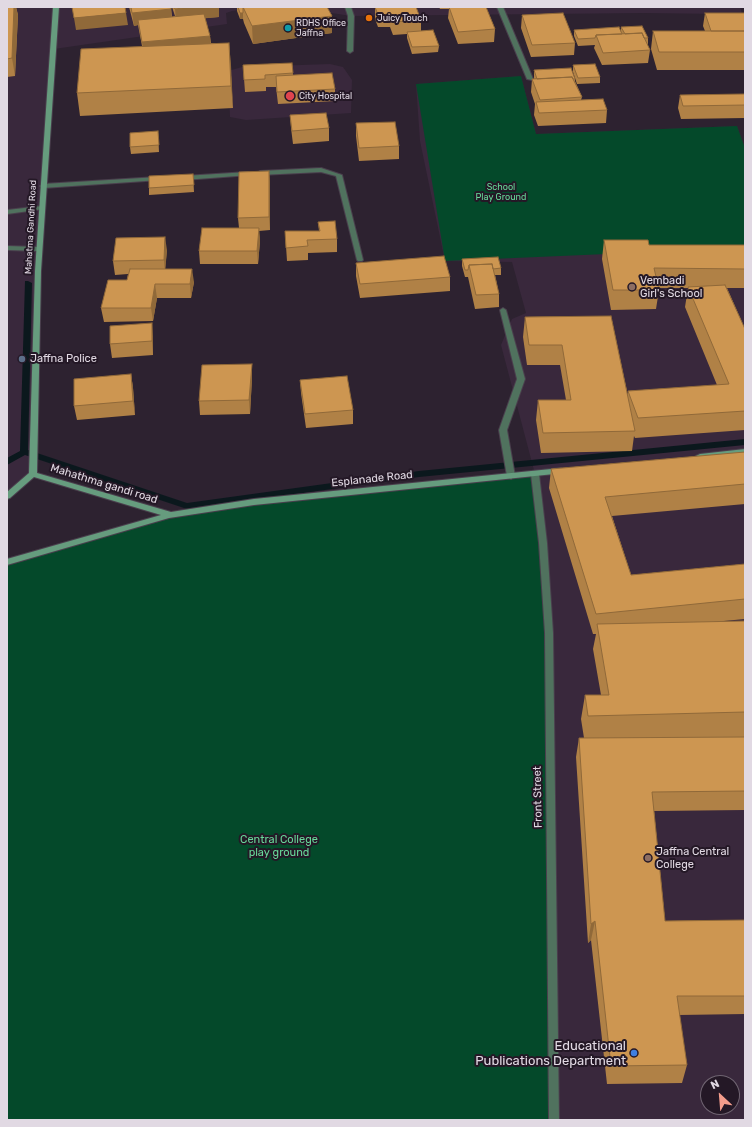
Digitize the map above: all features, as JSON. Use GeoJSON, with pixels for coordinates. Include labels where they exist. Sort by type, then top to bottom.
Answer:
{"type":"FeatureCollection","features":[{"type":"Feature","properties":{"kind":"street","name":"Mahatma Gandhi Road"},"geometry":{"type":"LineString","coordinates":[[33,474],[39,249],[56,7]]}},
{"type":"Feature","properties":{"kind":"street"},"geometry":{"type":"LineString","coordinates":[[348,7],[351,16],[350,51]]}},
{"type":"Feature","properties":{"kind":"street"},"geometry":{"type":"LineString","coordinates":[[500,7],[530,80]]}},
{"type":"Feature","properties":{"kind":"street"},"geometry":{"type":"LineString","coordinates":[[174,178],[321,170],[338,175],[360,260]]}},
{"type":"Feature","properties":{"kind":"street"},"geometry":{"type":"LineString","coordinates":[[43,186],[166,179]]}},
{"type":"Feature","properties":{"kind":"street"},"geometry":{"type":"LineString","coordinates":[[7,212],[42,208]]}},
{"type":"Feature","properties":{"kind":"street"},"geometry":{"type":"LineString","coordinates":[[7,248],[39,249]]}},
{"type":"Feature","properties":{"kind":"street"},"geometry":{"type":"LineString","coordinates":[[503,310],[521,379],[503,430],[511,476]]}},
{"type":"Feature","properties":{"kind":"street"},"geometry":{"type":"LineString","coordinates":[[691,457],[745,451]]}},
{"type":"Feature","properties":{"kind":"street","name":"Esplanade Road"},"geometry":{"type":"LineString","coordinates":[[7,562],[169,515],[269,500],[566,471]]}},
{"type":"Feature","properties":{"kind":"street"},"geometry":{"type":"LineString","coordinates":[[7,496],[33,474]]}},
{"type":"Feature","properties":{"kind":"street","name":"Mahathma gandi road"},"geometry":{"type":"LineString","coordinates":[[33,474],[169,515]]}},
{"type":"Feature","properties":{"kind":"street","name":"Front Street"},"geometry":{"type":"LineString","coordinates":[[535,474],[543,543],[549,633],[554,1120]]}},
{"type":"Feature","properties":{"kind":"shaded area"},"geometry":{"type":"Polygon","coordinates":[[[7,7],[264,7],[226,13],[227,24],[54,49],[43,186],[33,474],[7,496],[7,7]]]}},
{"type":"Feature","properties":{"kind":"shaded area"},"geometry":{"type":"Polygon","coordinates":[[[274,7],[740,7],[743,17],[723,14],[643,13],[351,16],[306,9],[274,7]]]}},
{"type":"Feature","properties":{"kind":"shaded area","name":"City Hospital"},"geometry":{"type":"Polygon","coordinates":[[[330,64],[343,67],[352,80],[351,113],[246,120],[230,117],[228,71],[242,67],[330,64]]]}},
{"type":"Feature","properties":{"kind":"shaded area"},"geometry":{"type":"Polygon","coordinates":[[[521,76],[536,134],[737,126],[745,148],[745,1120],[554,1120],[535,474],[501,345],[512,319],[526,313],[512,262],[445,261],[420,141],[416,84],[521,76]]]}},
{"type":"Feature","properties":{"kind":"green space","name":"School Play Ground"},"geometry":{"type":"Polygon","coordinates":[[[521,76],[536,134],[737,126],[745,148],[745,248],[445,261],[416,84],[521,76]]]}},
{"type":"Feature","properties":{"kind":"green space","name":"Central College play ground"},"geometry":{"type":"Polygon","coordinates":[[[535,474],[549,633],[554,1120],[7,1120],[7,562],[169,515],[254,502],[535,474]]]}},
{"type":"Feature","properties":{"kind":"building"},"geometry":{"type":"Polygon","coordinates":[[[7,7],[14,7],[12,58],[7,59],[7,7]]]}},
{"type":"Feature","properties":{"kind":"building"},"geometry":{"type":"Polygon","coordinates":[[[72,7],[125,7],[126,13],[74,18],[72,7]]]}},
{"type":"Feature","properties":{"kind":"building"},"geometry":{"type":"Polygon","coordinates":[[[131,7],[171,7],[171,9],[132,13],[131,7]]]}},
{"type":"Feature","properties":{"kind":"building"},"geometry":{"type":"Polygon","coordinates":[[[174,7],[191,7],[175,9],[174,7]]]}},
{"type":"Feature","properties":{"kind":"building"},"geometry":{"type":"Polygon","coordinates":[[[238,7],[243,7],[243,13],[240,13],[238,7]]]}},
{"type":"Feature","properties":{"kind":"building"},"geometry":{"type":"Polygon","coordinates":[[[243,7],[327,7],[332,16],[252,26],[243,7]]]}},
{"type":"Feature","properties":{"kind":"building"},"geometry":{"type":"Polygon","coordinates":[[[375,7],[416,7],[421,20],[393,22],[390,14],[378,15],[375,7]]]}},
{"type":"Feature","properties":{"kind":"building"},"geometry":{"type":"Polygon","coordinates":[[[449,7],[486,7],[495,29],[458,32],[449,7]]]}},
{"type":"Feature","properties":{"kind":"building"},"geometry":{"type":"Polygon","coordinates":[[[563,13],[575,43],[532,45],[522,15],[563,13]]]}},
{"type":"Feature","properties":{"kind":"building"},"geometry":{"type":"Polygon","coordinates":[[[705,13],[745,13],[745,31],[711,31],[705,13]]]}},
{"type":"Feature","properties":{"kind":"building"},"geometry":{"type":"Polygon","coordinates":[[[204,14],[210,36],[142,42],[138,20],[204,14]]]}},
{"type":"Feature","properties":{"kind":"building"},"geometry":{"type":"Polygon","coordinates":[[[642,26],[648,38],[644,38],[642,33],[625,34],[621,27],[642,26]]]}},
{"type":"Feature","properties":{"kind":"building"},"geometry":{"type":"Polygon","coordinates":[[[619,27],[622,34],[596,35],[595,38],[578,39],[574,30],[619,27]]]}},
{"type":"Feature","properties":{"kind":"building"},"geometry":{"type":"Polygon","coordinates":[[[433,30],[439,46],[412,47],[407,32],[433,30]]]}},
{"type":"Feature","properties":{"kind":"building"},"geometry":{"type":"Polygon","coordinates":[[[653,31],[745,31],[745,52],[659,52],[653,31]]]}},
{"type":"Feature","properties":{"kind":"building"},"geometry":{"type":"Polygon","coordinates":[[[642,33],[650,50],[603,53],[596,35],[642,33]]]}},
{"type":"Feature","properties":{"kind":"building"},"geometry":{"type":"Polygon","coordinates":[[[229,43],[231,86],[77,93],[81,49],[229,43]]]}},
{"type":"Feature","properties":{"kind":"building"},"geometry":{"type":"Polygon","coordinates":[[[292,63],[293,73],[265,75],[265,79],[244,80],[243,65],[292,63]]]}},
{"type":"Feature","properties":{"kind":"building"},"geometry":{"type":"Polygon","coordinates":[[[595,64],[600,77],[578,78],[573,65],[595,64]]]}},
{"type":"Feature","properties":{"kind":"building"},"geometry":{"type":"Polygon","coordinates":[[[571,68],[575,79],[572,77],[537,79],[534,70],[571,68]]]}},
{"type":"Feature","properties":{"kind":"building"},"geometry":{"type":"Polygon","coordinates":[[[332,73],[335,89],[277,92],[276,76],[332,73]]]}},
{"type":"Feature","properties":{"kind":"building"},"geometry":{"type":"Polygon","coordinates":[[[572,77],[582,97],[540,100],[532,79],[572,77]]]}},
{"type":"Feature","properties":{"kind":"building"},"geometry":{"type":"Polygon","coordinates":[[[745,94],[745,105],[683,106],[680,95],[745,94]]]}},
{"type":"Feature","properties":{"kind":"building"},"geometry":{"type":"Polygon","coordinates":[[[603,99],[607,110],[539,113],[536,102],[603,99]]]}},
{"type":"Feature","properties":{"kind":"building"},"geometry":{"type":"Polygon","coordinates":[[[326,113],[329,128],[292,131],[290,115],[326,113]]]}},
{"type":"Feature","properties":{"kind":"building"},"geometry":{"type":"Polygon","coordinates":[[[395,122],[399,146],[359,148],[356,123],[395,122]]]}},
{"type":"Feature","properties":{"kind":"building"},"geometry":{"type":"Polygon","coordinates":[[[158,131],[159,145],[130,147],[130,133],[158,131]]]}},
{"type":"Feature","properties":{"kind":"building"},"geometry":{"type":"Polygon","coordinates":[[[269,171],[269,217],[238,218],[239,172],[269,171]]]}},
{"type":"Feature","properties":{"kind":"building"},"geometry":{"type":"Polygon","coordinates":[[[193,174],[194,185],[149,188],[149,176],[193,174]]]}},
{"type":"Feature","properties":{"kind":"building"},"geometry":{"type":"Polygon","coordinates":[[[335,221],[337,239],[307,240],[308,246],[286,248],[285,231],[320,231],[318,222],[335,221]]]}},
{"type":"Feature","properties":{"kind":"building"},"geometry":{"type":"Polygon","coordinates":[[[202,228],[259,228],[257,251],[199,251],[202,228]]]}},
{"type":"Feature","properties":{"kind":"building"},"geometry":{"type":"Polygon","coordinates":[[[165,237],[164,260],[113,261],[116,238],[165,237]]]}},
{"type":"Feature","properties":{"kind":"building"},"geometry":{"type":"Polygon","coordinates":[[[604,240],[648,240],[649,245],[745,245],[745,269],[654,268],[659,290],[613,290],[604,240]]]}},
{"type":"Feature","properties":{"kind":"building"},"geometry":{"type":"Polygon","coordinates":[[[444,256],[450,277],[360,284],[356,263],[444,256]]]}},
{"type":"Feature","properties":{"kind":"building"},"geometry":{"type":"Polygon","coordinates":[[[498,257],[501,268],[493,269],[492,264],[469,265],[468,270],[465,270],[462,259],[498,257]]]}},
{"type":"Feature","properties":{"kind":"building"},"geometry":{"type":"Polygon","coordinates":[[[492,264],[499,294],[476,295],[469,265],[492,264]]]}},
{"type":"Feature","properties":{"kind":"building"},"geometry":{"type":"Polygon","coordinates":[[[130,269],[192,269],[190,284],[155,284],[151,308],[101,308],[108,280],[127,280],[130,269]]]}},
{"type":"Feature","properties":{"kind":"building"},"geometry":{"type":"Polygon","coordinates":[[[725,285],[745,329],[745,411],[638,418],[628,391],[729,384],[688,287],[725,285]]]}},
{"type":"Feature","properties":{"kind":"building"},"geometry":{"type":"Polygon","coordinates":[[[611,316],[635,431],[543,433],[538,400],[571,400],[562,345],[529,345],[525,317],[611,316]]]}},
{"type":"Feature","properties":{"kind":"building"},"geometry":{"type":"Polygon","coordinates":[[[152,323],[152,341],[110,344],[110,326],[152,323]]]}},
{"type":"Feature","properties":{"kind":"building"},"geometry":{"type":"Polygon","coordinates":[[[252,364],[249,400],[199,401],[202,365],[252,364]]]}},
{"type":"Feature","properties":{"kind":"building"},"geometry":{"type":"Polygon","coordinates":[[[131,374],[133,401],[74,406],[74,379],[131,374]]]}},
{"type":"Feature","properties":{"kind":"building"},"geometry":{"type":"Polygon","coordinates":[[[347,376],[353,410],[305,414],[300,380],[347,376]]]}},
{"type":"Feature","properties":{"kind":"building"},"geometry":{"type":"Polygon","coordinates":[[[745,452],[745,484],[605,497],[631,575],[745,564],[745,599],[596,614],[551,469],[745,452]]]}},
{"type":"Feature","properties":{"kind":"building"},"geometry":{"type":"Polygon","coordinates":[[[745,621],[745,712],[588,716],[585,695],[609,695],[597,624],[745,621]]]}},
{"type":"Feature","properties":{"kind":"building"},"geometry":{"type":"Polygon","coordinates":[[[745,737],[745,791],[652,792],[665,921],[745,920],[745,996],[677,996],[687,1065],[611,1066],[595,921],[591,924],[579,738],[745,737]]]}},
{"type":"Feature","properties":{"kind":"waterway"},"geometry":{"type":"LineString","coordinates":[[24,452],[28,283]]}},
{"type":"Feature","properties":{"kind":"waterway"},"geometry":{"type":"LineString","coordinates":[[24,452],[187,506],[419,474],[745,442]]}},
{"type":"Feature","properties":{"kind":"waterway"},"geometry":{"type":"LineString","coordinates":[[7,462],[24,452]]}},
{"type":"Feature","properties":{"kind":"place","name":"Juicy Touch"},"geometry":{"type":"Point","coordinates":[369,18]}},
{"type":"Feature","properties":{"kind":"place","name":"RDHS Office Jaffna"},"geometry":{"type":"Point","coordinates":[288,28]}},
{"type":"Feature","properties":{"kind":"place","name":"City Hospital"},"geometry":{"type":"Point","coordinates":[290,96]}},
{"type":"Feature","properties":{"kind":"place","name":"Vembadi Girl's School"},"geometry":{"type":"Point","coordinates":[632,287]}},
{"type":"Feature","properties":{"kind":"place","name":"Jaffna Police"},"geometry":{"type":"Point","coordinates":[22,359]}},
{"type":"Feature","properties":{"kind":"place","name":"Jaffna Central College"},"geometry":{"type":"Point","coordinates":[648,858]}},
{"type":"Feature","properties":{"kind":"place","name":"Educational Publications Department"},"geometry":{"type":"Point","coordinates":[634,1053]}}]}
